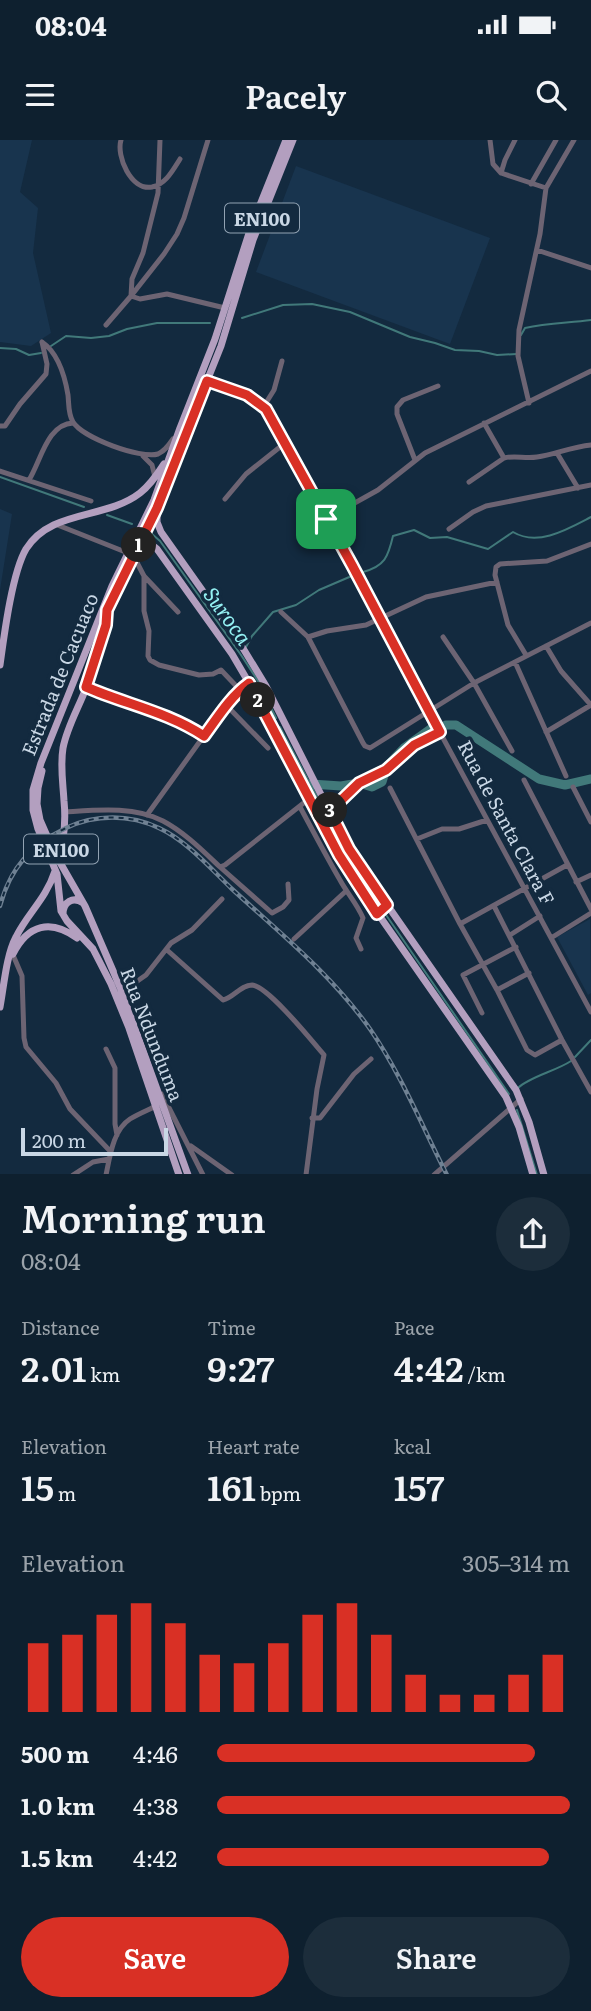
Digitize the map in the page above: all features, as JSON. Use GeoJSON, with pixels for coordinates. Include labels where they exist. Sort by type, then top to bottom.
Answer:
{"type":"FeatureCollection","features":[{"type":"Feature","properties":{"kind":"main road","name":"Estrada de Cacuaco"},"geometry":{"type":"LineString","coordinates":[[146,524],[215,339],[250,230],[286,140]]}},
{"type":"Feature","properties":{"kind":"main road","name":"Estrada de Cacuaco"},"geometry":{"type":"LineString","coordinates":[[44,838],[37,804],[41,773],[107,610],[141,533],[157,508],[221,346],[253,240],[293,140]]}},
{"type":"Feature","properties":{"kind":"main road","name":"Estrada de Cacuaco"},"geometry":{"type":"LineString","coordinates":[[55,524],[117,505],[138,494],[155,477],[172,452]]}},
{"type":"Feature","properties":{"kind":"main road"},"geometry":{"type":"LineString","coordinates":[[157,508],[160,532],[249,658],[284,720],[349,849],[521,1099],[544,1174]]}},
{"type":"Feature","properties":{"kind":"main road"},"geometry":{"type":"LineString","coordinates":[[0,665],[21,559],[38,534],[55,524]]}},
{"type":"Feature","properties":{"kind":"main road"},"geometry":{"type":"LineString","coordinates":[[133,552],[146,544],[157,549],[226,646],[249,683],[339,855],[512,1107],[533,1174]]}},
{"type":"Feature","properties":{"kind":"main road","name":"Estrada de Cacuaco"},"geometry":{"type":"LineString","coordinates":[[85,906],[44,838],[33,810],[34,780],[98,620],[133,552]]}},
{"type":"Feature","properties":{"kind":"main road","name":"EN100"},"geometry":{"type":"LineString","coordinates":[[0,1007],[16,936],[41,901],[53,877],[64,835],[62,768],[65,738],[86,687],[106,625],[107,610]]}},
{"type":"Feature","properties":{"kind":"main road"},"geometry":{"type":"LineString","coordinates":[[272,726],[284,720]]}},
{"type":"Feature","properties":{"kind":"main road","name":"Estrada de Cacuaco"},"geometry":{"type":"LineString","coordinates":[[51,853],[63,916]]}},
{"type":"Feature","properties":{"kind":"main road"},"geometry":{"type":"LineString","coordinates":[[63,916],[65,904],[72,900],[80,901],[85,906]]}},
{"type":"Feature","properties":{"kind":"main road"},"geometry":{"type":"LineString","coordinates":[[377,914],[387,905]]}},
{"type":"Feature","properties":{"kind":"main road","name":"Rua Ndunduma"},"geometry":{"type":"LineString","coordinates":[[85,906],[120,987],[188,1174]]}},
{"type":"Feature","properties":{"kind":"main road","name":"Rua Ndunduma"},"geometry":{"type":"LineString","coordinates":[[63,916],[98,958],[111,984],[157,1106],[179,1174]]}},
{"type":"Feature","properties":{"kind":"main road"},"geometry":{"type":"LineString","coordinates":[[8,967],[20,941],[31,930],[41,927],[53,927],[70,933],[98,958]]}},
{"type":"Feature","properties":{"kind":"street"},"geometry":{"type":"LineString","coordinates":[[121,140],[121,158],[140,185],[147,187],[159,184],[167,178],[180,159]]}},
{"type":"Feature","properties":{"kind":"street"},"geometry":{"type":"LineString","coordinates":[[131,296],[132,279],[157,201],[159,140]]}},
{"type":"Feature","properties":{"kind":"street"},"geometry":{"type":"LineString","coordinates":[[106,326],[177,234],[208,140]]}},
{"type":"Feature","properties":{"kind":"street"},"geometry":{"type":"LineString","coordinates":[[490,140],[493,163],[501,173],[546,188]]}},
{"type":"Feature","properties":{"kind":"street"},"geometry":{"type":"LineString","coordinates":[[501,173],[515,140]]}},
{"type":"Feature","properties":{"kind":"street"},"geometry":{"type":"LineString","coordinates":[[531,184],[556,140]]}},
{"type":"Feature","properties":{"kind":"street"},"geometry":{"type":"LineString","coordinates":[[529,403],[517,344],[537,250],[546,188],[574,140]]}},
{"type":"Feature","properties":{"kind":"street"},"geometry":{"type":"LineString","coordinates":[[537,250],[591,268]]}},
{"type":"Feature","properties":{"kind":"street"},"geometry":{"type":"LineString","coordinates":[[131,296],[139,299],[167,294],[225,308]]}},
{"type":"Feature","properties":{"kind":"street"},"geometry":{"type":"LineString","coordinates":[[0,426],[8,423],[20,404],[46,374],[47,364],[42,342],[51,350],[59,365],[74,423],[90,436],[143,456],[152,465],[155,477]]}},
{"type":"Feature","properties":{"kind":"street"},"geometry":{"type":"LineString","coordinates":[[207,381],[238,391],[264,406],[274,390],[282,361]]}},
{"type":"Feature","properties":{"kind":"street"},"geometry":{"type":"LineString","coordinates":[[326,519],[378,491],[415,460],[591,371]]}},
{"type":"Feature","properties":{"kind":"street"},"geometry":{"type":"LineString","coordinates":[[415,460],[397,414],[397,407],[403,400],[438,386]]}},
{"type":"Feature","properties":{"kind":"street","name":"Rua de Santa Clara F"},"geometry":{"type":"LineString","coordinates":[[264,406],[551,938],[588,998],[591,1012]]}},
{"type":"Feature","properties":{"kind":"street"},"geometry":{"type":"LineString","coordinates":[[29,480],[54,431],[66,423],[74,423]]}},
{"type":"Feature","properties":{"kind":"street"},"geometry":{"type":"LineString","coordinates":[[484,423],[504,458]]}},
{"type":"Feature","properties":{"kind":"street"},"geometry":{"type":"LineString","coordinates":[[143,456],[165,450],[180,428]]}},
{"type":"Feature","properties":{"kind":"street"},"geometry":{"type":"LineString","coordinates":[[225,499],[246,474],[285,443]]}},
{"type":"Feature","properties":{"kind":"street"},"geometry":{"type":"LineString","coordinates":[[469,482],[504,458],[532,458],[572,447],[591,445]]}},
{"type":"Feature","properties":{"kind":"street"},"geometry":{"type":"LineString","coordinates":[[557,453],[578,488]]}},
{"type":"Feature","properties":{"kind":"street"},"geometry":{"type":"LineString","coordinates":[[0,471],[91,501]]}},
{"type":"Feature","properties":{"kind":"street"},"geometry":{"type":"LineString","coordinates":[[449,528],[486,506],[590,487]]}},
{"type":"Feature","properties":{"kind":"street"},"geometry":{"type":"LineString","coordinates":[[55,524],[133,552],[144,576],[178,612]]}},
{"type":"Feature","properties":{"kind":"street"},"geometry":{"type":"LineString","coordinates":[[526,655],[508,625],[496,568],[499,564],[544,562],[591,544]]}},
{"type":"Feature","properties":{"kind":"street"},"geometry":{"type":"LineString","coordinates":[[144,576],[144,611],[149,631],[150,660],[199,675],[213,674],[221,670],[240,690]]}},
{"type":"Feature","properties":{"kind":"street"},"geometry":{"type":"LineString","coordinates":[[308,637],[366,625],[426,597],[497,582]]}},
{"type":"Feature","properties":{"kind":"street"},"geometry":{"type":"LineString","coordinates":[[281,612],[308,637],[365,746],[370,748],[474,683],[591,623]]}},
{"type":"Feature","properties":{"kind":"street"},"geometry":{"type":"LineString","coordinates":[[443,637],[474,683],[512,751]]}},
{"type":"Feature","properties":{"kind":"street"},"geometry":{"type":"LineString","coordinates":[[546,646],[561,671],[591,705],[546,732]]}},
{"type":"Feature","properties":{"kind":"street"},"geometry":{"type":"LineString","coordinates":[[515,662],[566,776]]}},
{"type":"Feature","properties":{"kind":"street"},"geometry":{"type":"LineString","coordinates":[[147,815],[226,705],[249,683]]}},
{"type":"Feature","properties":{"kind":"street"},"geometry":{"type":"LineString","coordinates":[[86,687],[164,715],[204,736]]}},
{"type":"Feature","properties":{"kind":"street"},"geometry":{"type":"LineString","coordinates":[[226,705],[268,748]]}},
{"type":"Feature","properties":{"kind":"street"},"geometry":{"type":"LineString","coordinates":[[330,811],[359,783],[386,770],[414,745],[440,732]]}},
{"type":"Feature","properties":{"kind":"street"},"geometry":{"type":"LineString","coordinates":[[524,780],[591,911],[551,938]]}},
{"type":"Feature","properties":{"kind":"street"},"geometry":{"type":"LineString","coordinates":[[573,786],[591,822]]}},
{"type":"Feature","properties":{"kind":"street"},"geometry":{"type":"LineString","coordinates":[[390,788],[527,1050],[535,1055],[562,1040]]}},
{"type":"Feature","properties":{"kind":"street"},"geometry":{"type":"LineString","coordinates":[[220,867],[310,798]]}},
{"type":"Feature","properties":{"kind":"street"},"geometry":{"type":"LineString","coordinates":[[300,807],[346,891],[359,908],[363,918],[356,938],[361,949]]}},
{"type":"Feature","properties":{"kind":"street"},"geometry":{"type":"LineString","coordinates":[[65,812],[121,810],[147,815],[164,822],[183,835],[272,913],[289,900],[288,884]]}},
{"type":"Feature","properties":{"kind":"street"},"geometry":{"type":"LineString","coordinates":[[417,839],[442,829],[459,829],[487,820]]}},
{"type":"Feature","properties":{"kind":"street"},"geometry":{"type":"LineString","coordinates":[[460,924],[568,865]]}},
{"type":"Feature","properties":{"kind":"street"},"geometry":{"type":"LineString","coordinates":[[576,882],[591,875]]}},
{"type":"Feature","properties":{"kind":"street"},"geometry":{"type":"LineString","coordinates":[[294,940],[346,891]]}},
{"type":"Feature","properties":{"kind":"street"},"geometry":{"type":"LineString","coordinates":[[120,987],[136,982],[146,975],[171,943],[192,930],[222,899]]}},
{"type":"Feature","properties":{"kind":"street"},"geometry":{"type":"LineString","coordinates":[[494,906],[591,1091]]}},
{"type":"Feature","properties":{"kind":"street"},"geometry":{"type":"LineString","coordinates":[[510,935],[540,916]]}},
{"type":"Feature","properties":{"kind":"street"},"geometry":{"type":"LineString","coordinates":[[482,1013],[463,975],[516,947]]}},
{"type":"Feature","properties":{"kind":"street"},"geometry":{"type":"LineString","coordinates":[[167,950],[223,1000],[249,985],[259,987],[277,1002],[324,1055],[312,1118],[306,1174]]}},
{"type":"Feature","properties":{"kind":"street"},"geometry":{"type":"LineString","coordinates":[[13,955],[22,976],[26,1047],[56,1083],[74,1115],[110,1151]]}},
{"type":"Feature","properties":{"kind":"street"},"geometry":{"type":"LineString","coordinates":[[497,990],[529,974]]}},
{"type":"Feature","properties":{"kind":"street"},"geometry":{"type":"LineString","coordinates":[[106,1049],[117,1079],[114,1108],[117,1135]]}},
{"type":"Feature","properties":{"kind":"street"},"geometry":{"type":"LineString","coordinates":[[312,1118],[320,1118],[354,1074],[371,1059]]}},
{"type":"Feature","properties":{"kind":"street"},"geometry":{"type":"LineString","coordinates":[[152,1076],[203,1174]]}},
{"type":"Feature","properties":{"kind":"street"},"geometry":{"type":"LineString","coordinates":[[434,1174],[521,1099]]}},
{"type":"Feature","properties":{"kind":"street"},"geometry":{"type":"LineString","coordinates":[[106,1174],[110,1151],[117,1135],[129,1119],[157,1106]]}},
{"type":"Feature","properties":{"kind":"street"},"geometry":{"type":"LineString","coordinates":[[188,1144],[232,1174]]}},
{"type":"Feature","properties":{"kind":"street"},"geometry":{"type":"LineString","coordinates":[[73,1174],[93,1162],[109,1159]]}},
{"type":"Feature","properties":{"kind":"shaded area"},"geometry":{"type":"Polygon","coordinates":[[[0,140],[32,140],[20,192],[38,208],[33,253],[51,333],[31,346],[0,342],[0,140]]]}},
{"type":"Feature","properties":{"kind":"shaded area"},"geometry":{"type":"Polygon","coordinates":[[[296,166],[490,238],[450,344],[256,272],[296,166]]]}},
{"type":"Feature","properties":{"kind":"shaded area"},"geometry":{"type":"Polygon","coordinates":[[[0,509],[12,514],[0,590],[0,509]]]}},
{"type":"Feature","properties":{"kind":"shaded area"},"geometry":{"type":"Polygon","coordinates":[[[590,919],[591,993],[588,995],[557,937],[590,919]]]}},
{"type":"Feature","properties":{"kind":"waterway"},"geometry":{"type":"LineString","coordinates":[[242,318],[283,305],[312,304],[350,312],[410,337],[455,350],[497,355],[517,354]]}},
{"type":"Feature","properties":{"kind":"waterway"},"geometry":{"type":"LineString","coordinates":[[521,335],[525,328],[591,320]]}},
{"type":"Feature","properties":{"kind":"waterway"},"geometry":{"type":"LineString","coordinates":[[51,346],[66,336],[109,336],[157,323],[210,323]]}},
{"type":"Feature","properties":{"kind":"waterway"},"geometry":{"type":"LineString","coordinates":[[0,348],[16,349],[29,355],[41,353]]}},
{"type":"Feature","properties":{"kind":"waterway","name":"Suroca"},"geometry":{"type":"LineString","coordinates":[[0,477],[84,507]]}},
{"type":"Feature","properties":{"kind":"waterway","name":"Suroca"},"geometry":{"type":"LineString","coordinates":[[107,515],[132,524]]}},
{"type":"Feature","properties":{"kind":"waterway"},"geometry":{"type":"LineString","coordinates":[[363,572],[381,564],[393,536],[414,530],[430,538],[447,537],[488,549],[513,532],[532,538],[543,537],[563,531],[591,517]]}},
{"type":"Feature","properties":{"kind":"waterway","name":"Suroca"},"geometry":{"type":"LineString","coordinates":[[152,534],[160,541],[241,655],[258,681],[276,718]]}},
{"type":"Feature","properties":{"kind":"waterway"},"geometry":{"type":"LineString","coordinates":[[246,647],[273,612],[296,605],[319,590],[354,575]]}},
{"type":"Feature","properties":{"kind":"waterway"},"geometry":{"type":"LineString","coordinates":[[446,725],[456,725],[539,779],[565,785],[591,779]]}},
{"type":"Feature","properties":{"kind":"waterway","name":"Suroca"},"geometry":{"type":"LineString","coordinates":[[280,727],[353,865],[379,905]]}},
{"type":"Feature","properties":{"kind":"waterway"},"geometry":{"type":"LineString","coordinates":[[311,784],[341,786],[359,783],[372,787],[382,782],[387,766],[404,748],[432,728]]}},
{"type":"Feature","properties":{"kind":"waterway","name":"Suroca"},"geometry":{"type":"LineString","coordinates":[[384,912],[509,1094]]}},
{"type":"Feature","properties":{"kind":"waterway"},"geometry":{"type":"LineString","coordinates":[[575,1057],[591,1040]]}},
{"type":"Feature","properties":{"kind":"waterway"},"geometry":{"type":"LineString","coordinates":[[518,1088],[571,1061]]}},
{"type":"Feature","properties":{"kind":"waterway"},"geometry":{"type":"LineString","coordinates":[[517,1110],[537,1174]]}},
{"type":"Feature","properties":{"kind":"railway"},"geometry":{"type":"LineString","coordinates":[[0,906],[16,869],[32,850],[77,823],[101,818],[124,818],[148,823],[169,833],[198,856],[305,955],[355,1009],[392,1064],[447,1174]]}},
{"type":"Feature","properties":{"kind":"route"},"geometry":{"type":"LineString","coordinates":[[207,381],[238,391],[264,406],[326,519],[440,732],[414,745],[386,770],[359,783],[330,811],[349,849],[387,905],[377,914],[339,855],[249,683],[226,705],[204,736],[164,715],[86,687],[106,625],[107,610],[157,508],[207,381]]}}]}
